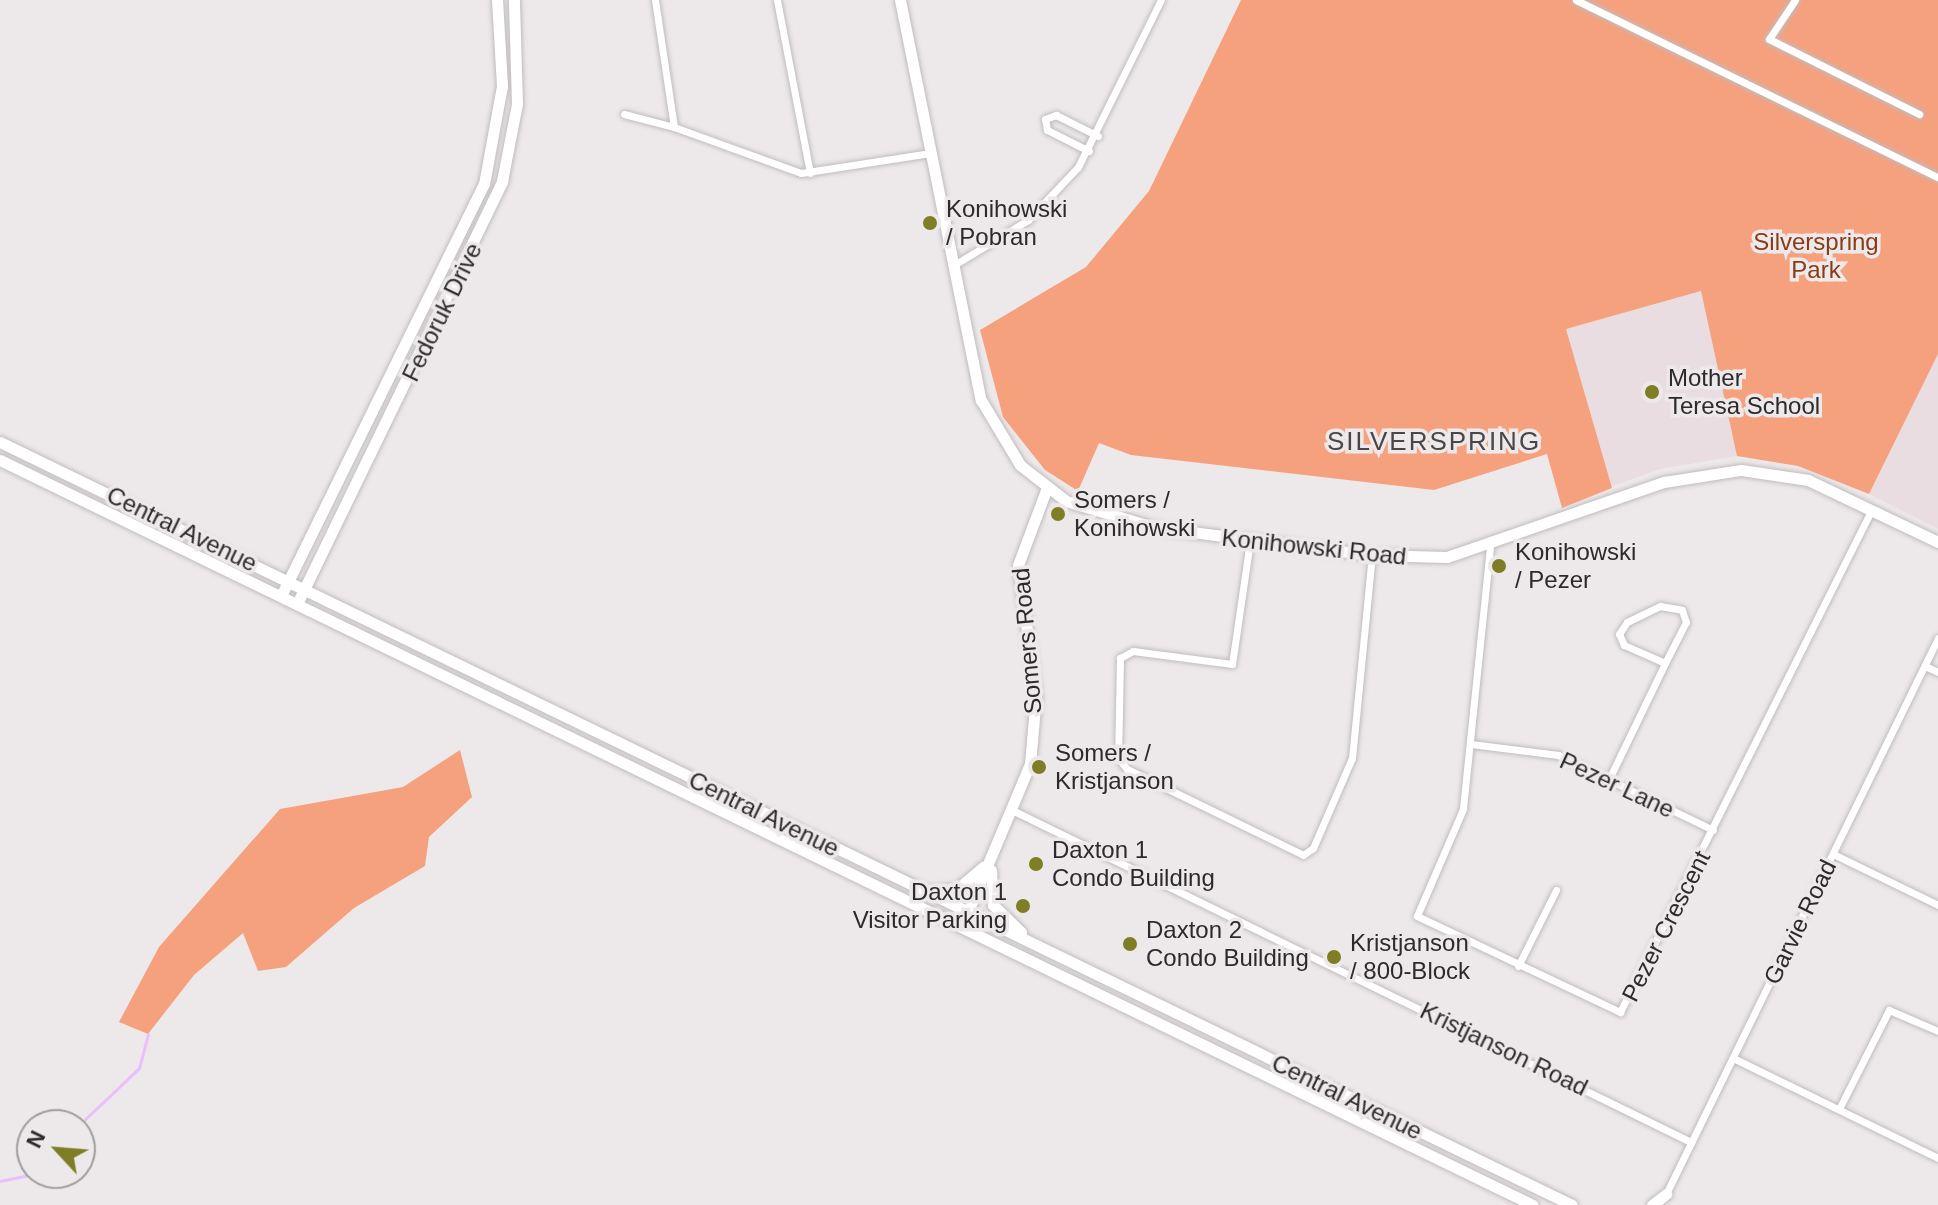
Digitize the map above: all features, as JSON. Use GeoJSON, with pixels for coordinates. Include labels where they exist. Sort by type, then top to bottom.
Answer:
{"type":"FeatureCollection","features":[{"type":"Feature","properties":{"kind":"main road","name":"Fedoruk Drive"},"geometry":{"type":"LineString","coordinates":[[281,596],[484,184],[502,86],[497,0]]}},
{"type":"Feature","properties":{"kind":"main road","name":"Fedoruk Drive"},"geometry":{"type":"LineString","coordinates":[[297,604],[502,181],[517,104],[514,0]]}},
{"type":"Feature","properties":{"kind":"main road","name":"Konihowski Road"},"geometry":{"type":"LineString","coordinates":[[900,0],[981,400],[996,434],[1046,490],[1113,521],[1372,555],[1447,557],[1490,547],[1664,482],[1728,470],[1808,480],[1938,542]]}},
{"type":"Feature","properties":{"kind":"main road","name":"Central Avenue"},"geometry":{"type":"LineString","coordinates":[[0,442],[1572,1205]]}},
{"type":"Feature","properties":{"kind":"main road","name":"Central Avenue"},"geometry":{"type":"LineString","coordinates":[[0,460],[1533,1205]]}},
{"type":"Feature","properties":{"kind":"main road","name":"Somers Road"},"geometry":{"type":"LineString","coordinates":[[961,926],[1014,811],[1030,764],[1036,696],[1018,565],[1046,490]]}},
{"type":"Feature","properties":{"kind":"main road"},"geometry":{"type":"LineString","coordinates":[[924,890],[957,889],[993,856]]}},
{"type":"Feature","properties":{"kind":"main road"},"geometry":{"type":"LineString","coordinates":[[993,856],[993,905],[1037,944]]}},
{"type":"Feature","properties":{"kind":"main road"},"geometry":{"type":"LineString","coordinates":[[1652,1205],[1664,1201]]}},
{"type":"Feature","properties":{"kind":"street"},"geometry":{"type":"LineString","coordinates":[[655,0],[674,127]]}},
{"type":"Feature","properties":{"kind":"street"},"geometry":{"type":"LineString","coordinates":[[777,0],[810,173]]}},
{"type":"Feature","properties":{"kind":"street"},"geometry":{"type":"LineString","coordinates":[[954,265],[1042,208],[1089,151],[1161,0]]}},
{"type":"Feature","properties":{"kind":"street"},"geometry":{"type":"LineString","coordinates":[[1576,0],[1938,177]]}},
{"type":"Feature","properties":{"kind":"street"},"geometry":{"type":"LineString","coordinates":[[1795,0],[1769,39],[1919,114]]}},
{"type":"Feature","properties":{"kind":"street"},"geometry":{"type":"LineString","coordinates":[[624,114],[674,127],[777,169],[810,173],[930,153]]}},
{"type":"Feature","properties":{"kind":"street"},"geometry":{"type":"LineString","coordinates":[[1089,151],[1047,130],[1045,119],[1056,115],[1098,136]]}},
{"type":"Feature","properties":{"kind":"street","name":"Pezer Crescent"},"geometry":{"type":"LineString","coordinates":[[1490,547],[1471,744],[1460,818],[1417,916],[1620,1012],[1872,509]]}},
{"type":"Feature","properties":{"kind":"street"},"geometry":{"type":"LineString","coordinates":[[1250,541],[1232,664],[1133,651],[1120,658],[1118,758],[1127,769],[1303,855],[1313,848],[1352,758],[1372,555]]}},
{"type":"Feature","properties":{"kind":"street"},"geometry":{"type":"LineString","coordinates":[[1609,779],[1686,622],[1682,610],[1660,606],[1627,622],[1619,634],[1624,645],[1665,663]]}},
{"type":"Feature","properties":{"kind":"street","name":"Garvie Road"},"geometry":{"type":"LineString","coordinates":[[1664,1201],[1938,638]]}},
{"type":"Feature","properties":{"kind":"street"},"geometry":{"type":"LineString","coordinates":[[1925,666],[1938,672]]}},
{"type":"Feature","properties":{"kind":"street","name":"Pezer Lane"},"geometry":{"type":"LineString","coordinates":[[1471,744],[1558,755],[1713,830]]}},
{"type":"Feature","properties":{"kind":"street","name":"Kristjanson Road"},"geometry":{"type":"LineString","coordinates":[[1014,811],[1691,1142]]}},
{"type":"Feature","properties":{"kind":"street"},"geometry":{"type":"LineString","coordinates":[[1833,854],[1938,905]]}},
{"type":"Feature","properties":{"kind":"street"},"geometry":{"type":"LineString","coordinates":[[1518,966],[1556,890]]}},
{"type":"Feature","properties":{"kind":"street"},"geometry":{"type":"LineString","coordinates":[[1839,1109],[1889,1010],[1938,1031]]}},
{"type":"Feature","properties":{"kind":"street"},"geometry":{"type":"LineString","coordinates":[[1733,1058],[1938,1158]]}},
{"type":"Feature","properties":{"kind":"shaded area","name":"Mother Teresa School"},"geometry":{"type":"Polygon","coordinates":[[[1702,291],[1737,456],[1660,469],[1605,489],[1566,328],[1702,291]]]}},
{"type":"Feature","properties":{"kind":"shaded area"},"geometry":{"type":"Polygon","coordinates":[[[1938,354],[1938,529],[1869,494],[1938,354]]]}},
{"type":"Feature","properties":{"kind":"green space","name":"Silverspring Park"},"geometry":{"type":"Polygon","coordinates":[[[1241,0],[1938,0],[1938,354],[1869,494],[1798,466],[1737,456],[1701,291],[1566,329],[1612,488],[1562,508],[1547,454],[1434,490],[1131,455],[1099,443],[1078,491],[1045,470],[1003,417],[980,330],[1086,267],[1149,191],[1241,0]]]}},
{"type":"Feature","properties":{"kind":"green space"},"geometry":{"type":"Polygon","coordinates":[[[460,750],[472,797],[429,837],[425,866],[354,908],[286,967],[258,971],[243,933],[194,975],[148,1034],[119,1022],[159,947],[280,809],[403,787],[460,750]]]}},
{"type":"Feature","properties":{"kind":"waterway"},"geometry":{"type":"LineString","coordinates":[[96,1109],[139,1068],[148,1034]]}},
{"type":"Feature","properties":{"kind":"waterway"},"geometry":{"type":"LineString","coordinates":[[0,1181],[16,1178]]}},
{"type":"Feature","properties":{"kind":"place","name":"Konihowski / Pobran"},"geometry":{"type":"Point","coordinates":[930,223]}},
{"type":"Feature","properties":{"kind":"place","name":"Mother Teresa School"},"geometry":{"type":"Point","coordinates":[1652,392]}},
{"type":"Feature","properties":{"kind":"place","name":"Somers / Konihowski"},"geometry":{"type":"Point","coordinates":[1058,514]}},
{"type":"Feature","properties":{"kind":"place","name":"Konihowski / Pezer"},"geometry":{"type":"Point","coordinates":[1499,566]}},
{"type":"Feature","properties":{"kind":"place","name":"Somers / Kristjanson"},"geometry":{"type":"Point","coordinates":[1039,767]}},
{"type":"Feature","properties":{"kind":"place","name":"Daxton 1 Condo Building"},"geometry":{"type":"Point","coordinates":[1036,864]}},
{"type":"Feature","properties":{"kind":"place","name":"Daxton 1 Visitor Parking"},"geometry":{"type":"Point","coordinates":[1023,906]}},
{"type":"Feature","properties":{"kind":"place","name":"Daxton 2 Condo Building"},"geometry":{"type":"Point","coordinates":[1130,944]}},
{"type":"Feature","properties":{"kind":"place","name":"Kristjanson / 800-Block"},"geometry":{"type":"Point","coordinates":[1334,957]}},
{"type":"Feature","properties":{"kind":"district","name":"SILVERSPRING"},"geometry":{"type":"Point","coordinates":[1434,442]}}]}
